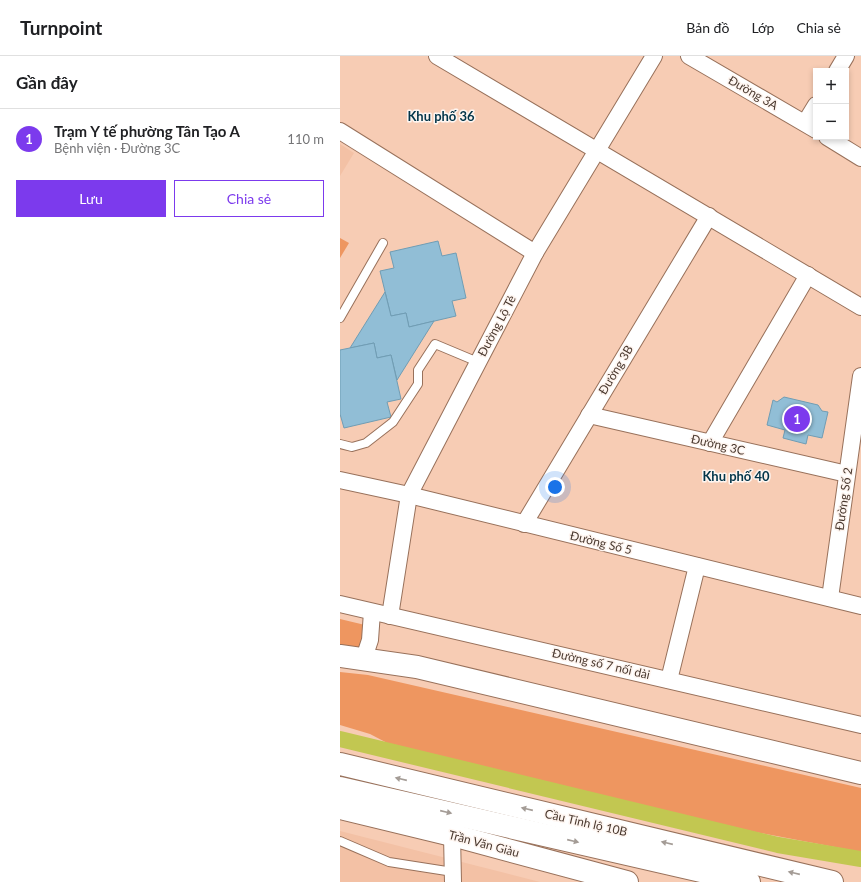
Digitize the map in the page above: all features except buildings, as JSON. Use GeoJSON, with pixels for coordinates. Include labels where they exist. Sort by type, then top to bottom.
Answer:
{"type":"FeatureCollection","features":[{"type":"Feature","properties":{"kind":"main road"},"geometry":{"type":"LineString","coordinates":[[340,656],[364,658],[417,667],[861,773]]}},
{"type":"Feature","properties":{"kind":"main road","name":"Cầu Tỉnh lộ 10B"},"geometry":{"type":"LineString","coordinates":[[340,764],[832,882]]}},
{"type":"Feature","properties":{"kind":"main road","name":"Cầu Tỉnh lộ 10B"},"geometry":{"type":"LineString","coordinates":[[340,788],[748,882]]}},
{"type":"Feature","properties":{"kind":"main road","name":"Trần Văn Giàu"},"geometry":{"type":"LineString","coordinates":[[340,808],[452,835],[606,880],[627,882]]}},
{"type":"Feature","properties":{"kind":"street"},"geometry":{"type":"LineString","coordinates":[[437,56],[861,307]]}},
{"type":"Feature","properties":{"kind":"street","name":"Đường Lộ Tẻ"},"geometry":{"type":"LineString","coordinates":[[390,616],[409,495],[535,253],[654,56]]}},
{"type":"Feature","properties":{"kind":"street","name":"Đường 3A"},"geometry":{"type":"LineString","coordinates":[[689,56],[810,127]]}},
{"type":"Feature","properties":{"kind":"street"},"geometry":{"type":"LineString","coordinates":[[839,68],[846,56]]}},
{"type":"Feature","properties":{"kind":"street"},"geometry":{"type":"LineString","coordinates":[[810,127],[813,116]]}},
{"type":"Feature","properties":{"kind":"street"},"geometry":{"type":"LineString","coordinates":[[340,131],[535,253]]}},
{"type":"Feature","properties":{"kind":"street"},"geometry":{"type":"LineString","coordinates":[[832,140],[861,158]]}},
{"type":"Feature","properties":{"kind":"street","name":"Đường 3B"},"geometry":{"type":"LineString","coordinates":[[524,524],[709,216]]}},
{"type":"Feature","properties":{"kind":"street"},"geometry":{"type":"LineString","coordinates":[[710,443],[808,275]]}},
{"type":"Feature","properties":{"kind":"street","name":"Đường Số 2"},"geometry":{"type":"LineString","coordinates":[[830,598],[861,376]]}},
{"type":"Feature","properties":{"kind":"street","name":"Đường 3C"},"geometry":{"type":"LineString","coordinates":[[589,415],[847,474]]}},
{"type":"Feature","properties":{"kind":"street","name":"Đường Số 5"},"geometry":{"type":"LineString","coordinates":[[340,480],[409,495],[861,606]]}},
{"type":"Feature","properties":{"kind":"street"},"geometry":{"type":"LineString","coordinates":[[670,680],[697,566]]}},
{"type":"Feature","properties":{"kind":"street","name":"Đường số 7 nối dài"},"geometry":{"type":"LineString","coordinates":[[340,604],[670,680],[861,726]]}},
{"type":"Feature","properties":{"kind":"street"},"geometry":{"type":"LineString","coordinates":[[364,658],[370,640],[372,612]]}},
{"type":"Feature","properties":{"kind":"street"},"geometry":{"type":"LineString","coordinates":[[452,835],[453,877]]}},
{"type":"Feature","properties":{"kind":"lane"},"geometry":{"type":"LineString","coordinates":[[340,318],[383,243]]}},
{"type":"Feature","properties":{"kind":"lane"},"geometry":{"type":"LineString","coordinates":[[340,444],[352,446],[366,442],[393,422],[418,384],[418,370],[435,344],[478,362]]}},
{"type":"Feature","properties":{"kind":"lane"},"geometry":{"type":"LineString","coordinates":[[340,842],[389,862],[453,877]]}},
{"type":"Feature","properties":{"kind":"shaded area"},"geometry":{"type":"Polygon","coordinates":[[[340,144],[354,153],[340,176],[340,144]]]}},
{"type":"Feature","properties":{"kind":"shaded area"},"geometry":{"type":"Polygon","coordinates":[[[340,238],[349,243],[340,258],[340,238]]]}},
{"type":"Feature","properties":{"kind":"shaded area"},"geometry":{"type":"Polygon","coordinates":[[[340,619],[365,625],[360,651],[340,651],[340,619]]]}},
{"type":"Feature","properties":{"kind":"shaded area"},"geometry":{"type":"Polygon","coordinates":[[[340,672],[368,675],[861,788],[861,852],[755,832],[391,745],[370,734],[340,725],[340,672]]]}},
{"type":"Feature","properties":{"kind":"shaded area"},"geometry":{"type":"Polygon","coordinates":[[[340,831],[540,882],[340,882],[340,831]]]}},
{"type":"Feature","properties":{"kind":"waterway"},"geometry":{"type":"LineString","coordinates":[[340,739],[778,845],[861,859]]}},
{"type":"Feature","properties":{"kind":"place","name":"Trạm Y tế phường Tân Tạo A"},"geometry":{"type":"Point","coordinates":[797,419]}},
{"type":"Feature","properties":{"kind":"district","name":"Khu phố 36"},"geometry":{"type":"Point","coordinates":[441,116]}},
{"type":"Feature","properties":{"kind":"district","name":"Khu phố 40"},"geometry":{"type":"Point","coordinates":[736,476]}}]}
